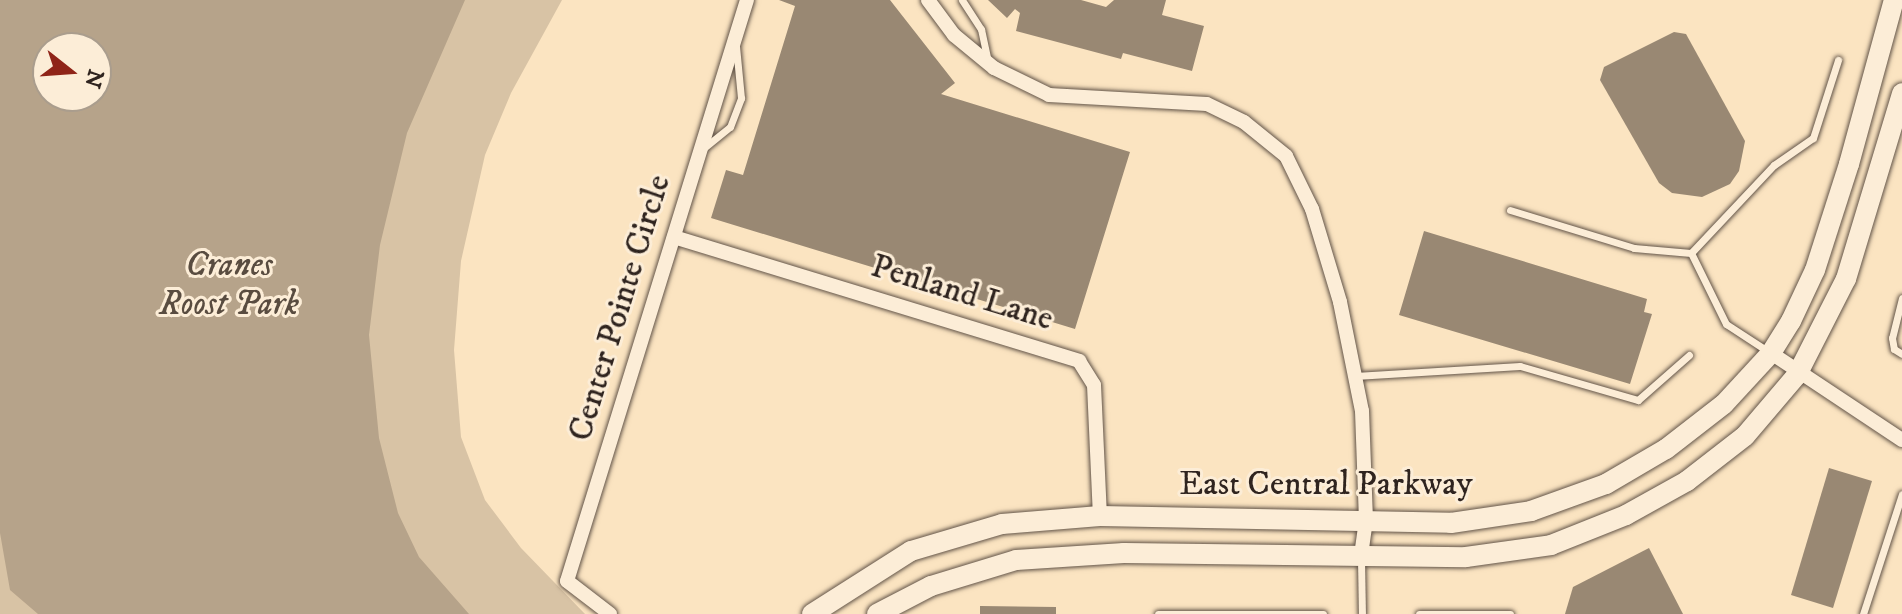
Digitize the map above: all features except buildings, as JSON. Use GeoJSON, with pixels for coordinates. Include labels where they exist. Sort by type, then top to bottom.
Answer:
{"type":"FeatureCollection","features":[{"type":"Feature","properties":{"kind":"main road","name":"East Central Parkway"},"geometry":{"type":"LineString","coordinates":[[812,614],[911,551],[1002,524],[1100,516],[1451,523],[1531,511],[1606,484],[1666,449],[1724,404],[1771,353],[1815,270],[1894,0]]}},
{"type":"Feature","properties":{"kind":"main road","name":"East Central Parkway"},"geometry":{"type":"LineString","coordinates":[[877,614],[931,586],[1016,560],[1124,553],[1466,557],[1551,545],[1626,515],[1687,481],[1745,436],[1797,375],[1846,279],[1902,93]]}},
{"type":"Feature","properties":{"kind":"street","name":"Center Pointe Circle"},"geometry":{"type":"LineString","coordinates":[[610,614],[567,581],[747,0]]}},
{"type":"Feature","properties":{"kind":"street"},"geometry":{"type":"LineString","coordinates":[[928,0],[954,35],[989,63],[1065,100],[1207,104],[1244,122],[1286,156],[1312,209],[1340,302],[1362,411],[1366,520],[1361,556]]}},
{"type":"Feature","properties":{"kind":"street","name":"Penland Lane"},"geometry":{"type":"LineString","coordinates":[[674,237],[1079,361],[1094,385],[1100,516]]}},
{"type":"Feature","properties":{"kind":"street"},"geometry":{"type":"LineString","coordinates":[[1771,353],[1797,375],[1902,440]]}},
{"type":"Feature","properties":{"kind":"lane"},"geometry":{"type":"LineString","coordinates":[[962,0],[981,29],[989,63]]}},
{"type":"Feature","properties":{"kind":"lane"},"geometry":{"type":"LineString","coordinates":[[700,151],[730,127],[741,98],[742,72],[735,40]]}},
{"type":"Feature","properties":{"kind":"lane"},"geometry":{"type":"LineString","coordinates":[[1691,253],[1774,165],[1813,138],[1838,60]]}},
{"type":"Feature","properties":{"kind":"lane"},"geometry":{"type":"LineString","coordinates":[[1510,210],[1634,248],[1691,253]]}},
{"type":"Feature","properties":{"kind":"lane"},"geometry":{"type":"LineString","coordinates":[[1691,253],[1726,324],[1771,353]]}},
{"type":"Feature","properties":{"kind":"lane"},"geometry":{"type":"LineString","coordinates":[[1902,298],[1892,338],[1894,349],[1902,354]]}},
{"type":"Feature","properties":{"kind":"lane"},"geometry":{"type":"LineString","coordinates":[[1355,376],[1520,366],[1638,400],[1689,355]]}},
{"type":"Feature","properties":{"kind":"lane"},"geometry":{"type":"LineString","coordinates":[[1863,614],[1902,494]]}},
{"type":"Feature","properties":{"kind":"lane"},"geometry":{"type":"LineString","coordinates":[[1361,556],[1362,614]]}},
{"type":"Feature","properties":{"kind":"lane"},"geometry":{"type":"LineString","coordinates":[[1158,614],[1323,614]]}},
{"type":"Feature","properties":{"kind":"lane"},"geometry":{"type":"LineString","coordinates":[[1419,614],[1510,614]]}},
{"type":"Feature","properties":{"kind":"green space","name":"Cranes Roost Park"},"geometry":{"type":"Polygon","coordinates":[[[0,0],[562,0],[511,93],[485,155],[461,261],[454,350],[461,437],[485,500],[521,548],[585,614],[0,614],[0,0]]]}},
{"type":"Feature","properties":{"kind":"shaded area","name":"Cranes Roost Park"},"geometry":{"type":"Polygon","coordinates":[[[0,0],[465,0],[407,133],[380,245],[369,335],[379,438],[398,513],[419,557],[469,614],[38,614],[10,590],[0,533],[0,0]]]}}]}
